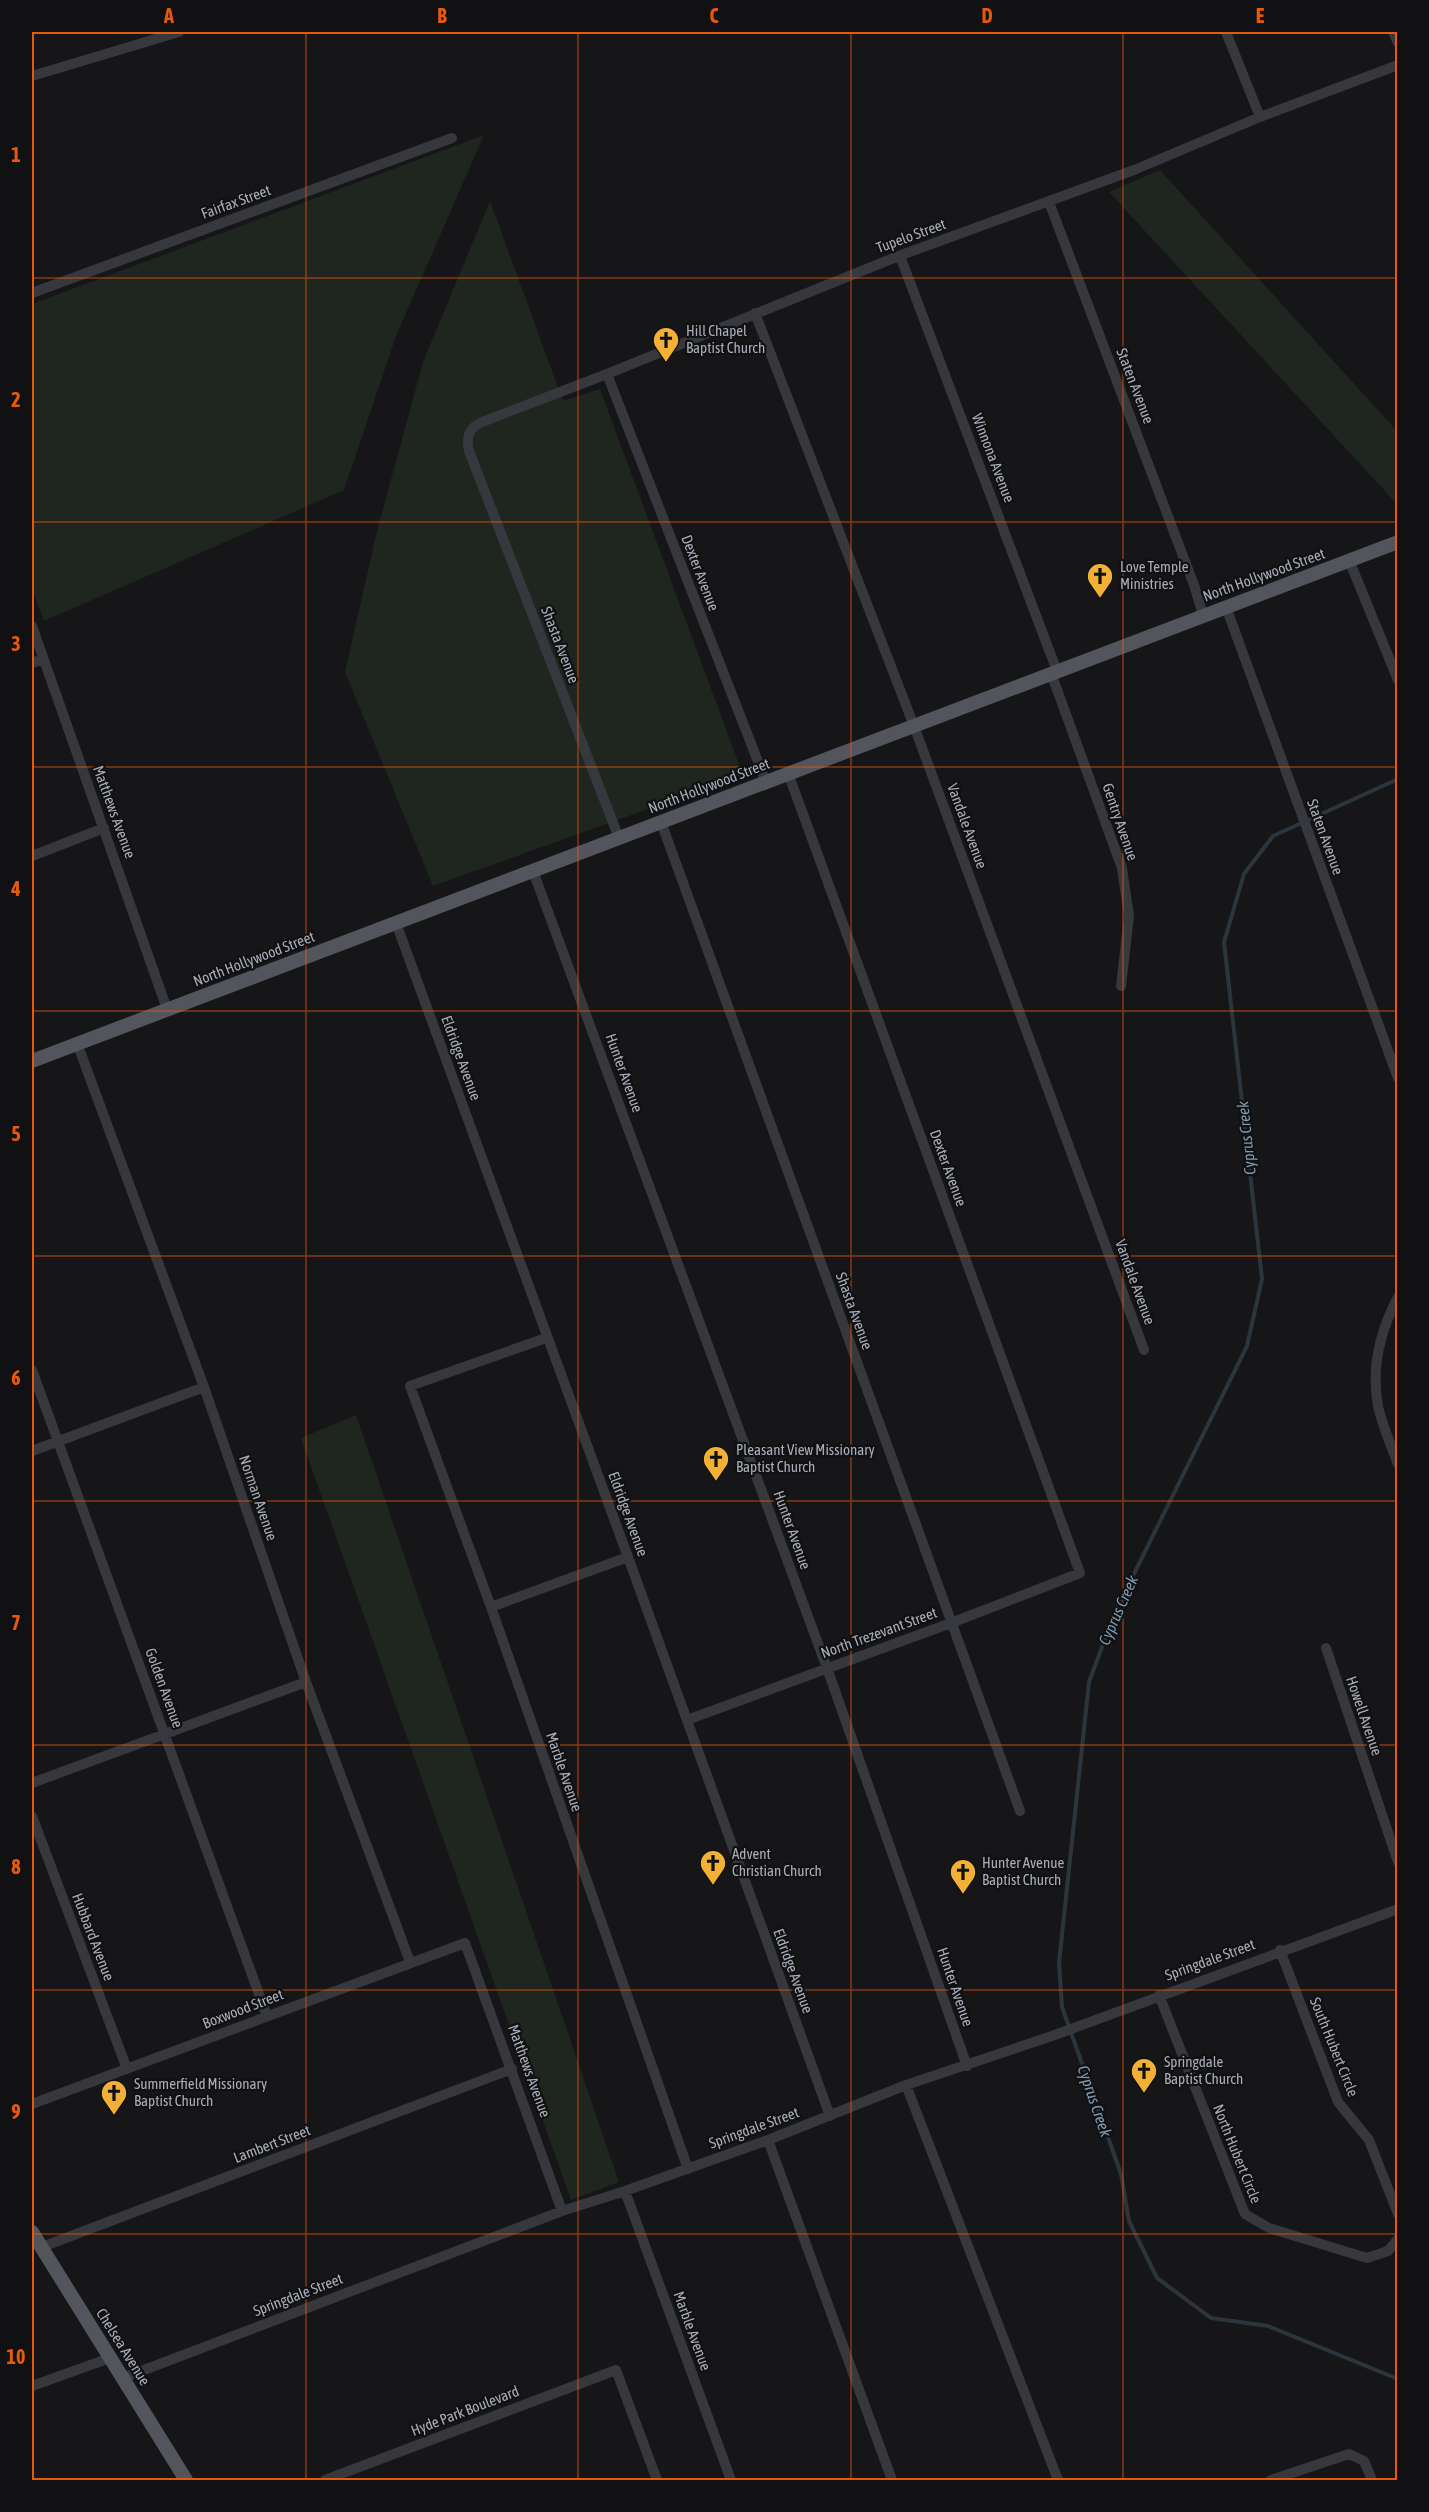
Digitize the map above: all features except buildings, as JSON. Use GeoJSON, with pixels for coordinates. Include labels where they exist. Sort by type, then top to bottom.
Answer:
{"type":"FeatureCollection","features":[{"type":"Feature","properties":{"kind":"main road","name":"North Hollywood Street"},"geometry":{"type":"LineString","coordinates":[[32,1060],[1398,542]]}},
{"type":"Feature","properties":{"kind":"main road","name":"Chelsea Avenue"},"geometry":{"type":"LineString","coordinates":[[32,2232],[186,2481]]}},
{"type":"Feature","properties":{"kind":"street"},"geometry":{"type":"LineString","coordinates":[[32,76],[179,32]]}},
{"type":"Feature","properties":{"kind":"street"},"geometry":{"type":"LineString","coordinates":[[1226,32],[1260,117]]}},
{"type":"Feature","properties":{"kind":"street"},"geometry":{"type":"LineString","coordinates":[[1393,32],[1398,43]]}},
{"type":"Feature","properties":{"kind":"street","name":"Tupelo Street"},"geometry":{"type":"LineString","coordinates":[[474,463],[467,439],[472,428],[477,424],[900,256],[1134,170],[1260,117],[1398,65]]}},
{"type":"Feature","properties":{"kind":"street","name":"Fairfax Street"},"geometry":{"type":"LineString","coordinates":[[32,293],[452,138]]}},
{"type":"Feature","properties":{"kind":"street","name":"Staten Avenue"},"geometry":{"type":"LineString","coordinates":[[1049,202],[1194,585],[1203,615]]}},
{"type":"Feature","properties":{"kind":"street","name":"Winnona Avenue"},"geometry":{"type":"LineString","coordinates":[[900,256],[1054,672]]}},
{"type":"Feature","properties":{"kind":"street","name":"Vandale Avenue"},"geometry":{"type":"LineString","coordinates":[[755,314],[914,726],[1144,1350]]}},
{"type":"Feature","properties":{"kind":"street","name":"Dexter Avenue"},"geometry":{"type":"LineString","coordinates":[[607,374],[765,782]]}},
{"type":"Feature","properties":{"kind":"street","name":"Shasta Avenue"},"geometry":{"type":"LineString","coordinates":[[474,463],[619,838]]}},
{"type":"Feature","properties":{"kind":"street"},"geometry":{"type":"LineString","coordinates":[[1349,560],[1398,680]]}},
{"type":"Feature","properties":{"kind":"street","name":"Staten Avenue"},"geometry":{"type":"LineString","coordinates":[[1226,607],[1398,1078]]}},
{"type":"Feature","properties":{"kind":"street","name":"Matthews Avenue"},"geometry":{"type":"LineString","coordinates":[[32,626],[167,1009]]}},
{"type":"Feature","properties":{"kind":"street"},"geometry":{"type":"LineString","coordinates":[[32,663],[43,658]]}},
{"type":"Feature","properties":{"kind":"street","name":"Gentry Avenue"},"geometry":{"type":"LineString","coordinates":[[1054,672],[1122,868],[1130,916],[1121,986]]}},
{"type":"Feature","properties":{"kind":"street","name":"Dexter Avenue"},"geometry":{"type":"LineString","coordinates":[[789,773],[1080,1573]]}},
{"type":"Feature","properties":{"kind":"street","name":"Shasta Avenue"},"geometry":{"type":"LineString","coordinates":[[661,822],[1020,1811]]}},
{"type":"Feature","properties":{"kind":"street"},"geometry":{"type":"LineString","coordinates":[[32,856],[104,828]]}},
{"type":"Feature","properties":{"kind":"street","name":"Hunter Avenue"},"geometry":{"type":"LineString","coordinates":[[533,871],[827,1668],[967,2066]]}},
{"type":"Feature","properties":{"kind":"street","name":"Eldridge Avenue"},"geometry":{"type":"LineString","coordinates":[[396,923],[830,2116]]}},
{"type":"Feature","properties":{"kind":"street","name":"Norman Avenue"},"geometry":{"type":"LineString","coordinates":[[77,1043],[204,1387],[306,1682],[410,1962]]}},
{"type":"Feature","properties":{"kind":"street"},"geometry":{"type":"LineString","coordinates":[[1398,1297],[1386,1320],[1376,1360],[1378,1406],[1398,1464]]}},
{"type":"Feature","properties":{"kind":"street","name":"Marble Avenue"},"geometry":{"type":"LineString","coordinates":[[546,1338],[410,1386],[491,1607],[688,2169]]}},
{"type":"Feature","properties":{"kind":"street","name":"Golden Avenue"},"geometry":{"type":"LineString","coordinates":[[32,1370],[267,2016]]}},
{"type":"Feature","properties":{"kind":"street"},"geometry":{"type":"LineString","coordinates":[[32,1451],[204,1387]]}},
{"type":"Feature","properties":{"kind":"street"},"geometry":{"type":"LineString","coordinates":[[491,1607],[628,1557]]}},
{"type":"Feature","properties":{"kind":"street","name":"North Trezevant Street"},"geometry":{"type":"LineString","coordinates":[[687,1720],[1080,1573]]}},
{"type":"Feature","properties":{"kind":"street","name":"Howell Avenue"},"geometry":{"type":"LineString","coordinates":[[1326,1648],[1398,1862]]}},
{"type":"Feature","properties":{"kind":"street"},"geometry":{"type":"LineString","coordinates":[[32,1783],[306,1682]]}},
{"type":"Feature","properties":{"kind":"street","name":"Hubbard Avenue"},"geometry":{"type":"LineString","coordinates":[[32,1816],[126,2069]]}},
{"type":"Feature","properties":{"kind":"street","name":"Springdale Street"},"geometry":{"type":"LineString","coordinates":[[123,2378],[562,2211],[625,2192],[768,2140],[906,2085],[1052,2036],[1398,1908]]}},
{"type":"Feature","properties":{"kind":"street","name":"Matthews Avenue"},"geometry":{"type":"LineString","coordinates":[[465,1942],[562,2211]]}},
{"type":"Feature","properties":{"kind":"street","name":"Boxwood Street"},"geometry":{"type":"LineString","coordinates":[[32,2104],[465,1942]]}},
{"type":"Feature","properties":{"kind":"street","name":"South Hubert Circle"},"geometry":{"type":"LineString","coordinates":[[1280,1950],[1338,2102],[1369,2140],[1398,2214]]}},
{"type":"Feature","properties":{"kind":"street","name":"North Hubert Circle"},"geometry":{"type":"LineString","coordinates":[[1159,1995],[1245,2214],[1269,2228],[1360,2257],[1374,2257],[1388,2251],[1398,2239]]}},
{"type":"Feature","properties":{"kind":"street","name":"Lambert Street"},"geometry":{"type":"LineString","coordinates":[[42,2247],[512,2070]]}},
{"type":"Feature","properties":{"kind":"street"},"geometry":{"type":"LineString","coordinates":[[906,2085],[1058,2481]]}},
{"type":"Feature","properties":{"kind":"street"},"geometry":{"type":"LineString","coordinates":[[768,2140],[892,2481]]}},
{"type":"Feature","properties":{"kind":"street","name":"Marble Avenue"},"geometry":{"type":"LineString","coordinates":[[625,2192],[731,2481]]}},
{"type":"Feature","properties":{"kind":"street"},"geometry":{"type":"LineString","coordinates":[[32,2386],[110,2358]]}},
{"type":"Feature","properties":{"kind":"street","name":"Hyde Park Boulevard"},"geometry":{"type":"LineString","coordinates":[[325,2481],[616,2370],[657,2481]]}},
{"type":"Feature","properties":{"kind":"street"},"geometry":{"type":"LineString","coordinates":[[1271,2481],[1349,2454],[1364,2461],[1372,2481]]}},
{"type":"Feature","properties":{"kind":"shaded area"},"geometry":{"type":"Polygon","coordinates":[[[484,135],[396,336],[344,490],[44,621],[32,589],[32,304],[484,135]]]}},
{"type":"Feature","properties":{"kind":"shaded area"},"geometry":{"type":"Polygon","coordinates":[[[1160,170],[1397,431],[1397,504],[1109,192],[1160,170]]]}},
{"type":"Feature","properties":{"kind":"shaded area"},"geometry":{"type":"Polygon","coordinates":[[[490,201],[563,401],[600,389],[743,775],[433,886],[345,672],[377,531],[423,362],[490,201]]]}},
{"type":"Feature","properties":{"kind":"shaded area"},"geometry":{"type":"Polygon","coordinates":[[[356,1415],[619,2182],[571,2200],[301,1438],[356,1415]]]}},
{"type":"Feature","properties":{"kind":"waterway","name":"Cyprus Creek"},"geometry":{"type":"LineString","coordinates":[[1398,779],[1273,836],[1244,874],[1224,942],[1262,1279],[1247,1346],[1115,1612],[1089,1682],[1059,1963],[1062,2007],[1121,2174],[1129,2221],[1157,2278],[1211,2318],[1268,2326],[1398,2379]]}},
{"type":"Feature","properties":{"kind":"place","name":"Hill Chapel Baptist Church"},"geometry":{"type":"Point","coordinates":[666,363]}},
{"type":"Feature","properties":{"kind":"place","name":"Love Temple Ministries"},"geometry":{"type":"Point","coordinates":[1100,599]}},
{"type":"Feature","properties":{"kind":"place","name":"Pleasant View Missionary Baptist Church"},"geometry":{"type":"Point","coordinates":[716,1482]}},
{"type":"Feature","properties":{"kind":"place","name":"Advent Christian Church"},"geometry":{"type":"Point","coordinates":[713,1886]}},
{"type":"Feature","properties":{"kind":"place","name":"Hunter Avenue Baptist Church"},"geometry":{"type":"Point","coordinates":[963,1895]}},
{"type":"Feature","properties":{"kind":"place","name":"Springdale Baptist Church"},"geometry":{"type":"Point","coordinates":[1144,2094]}},
{"type":"Feature","properties":{"kind":"place","name":"Summerfield Missionary Baptist Church"},"geometry":{"type":"Point","coordinates":[114,2116]}}]}
